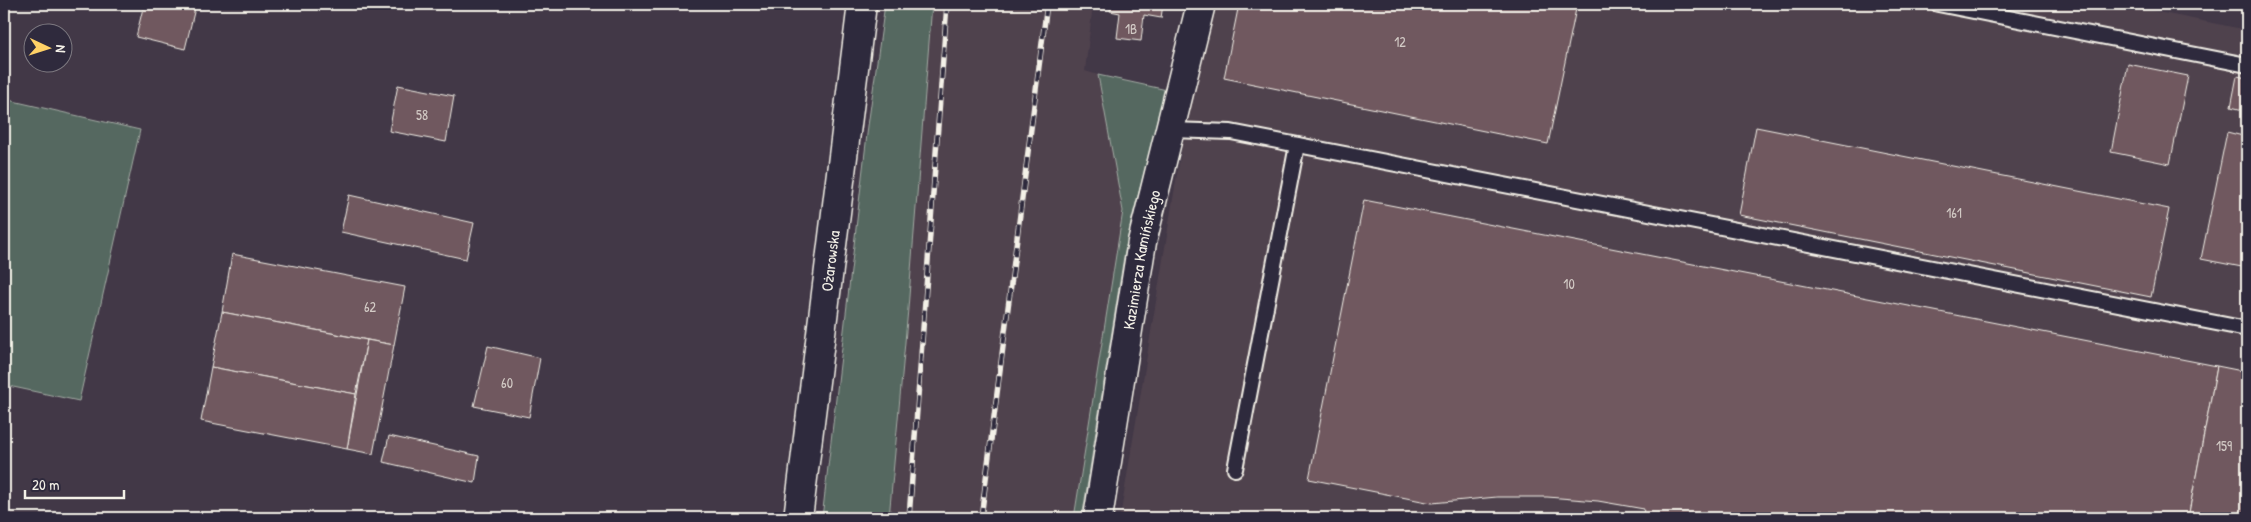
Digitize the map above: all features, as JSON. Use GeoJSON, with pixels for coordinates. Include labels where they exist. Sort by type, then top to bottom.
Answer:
{"type":"FeatureCollection","features":[{"type":"Feature","properties":{"kind":"street","name":"Ożarowska"},"geometry":{"type":"LineString","coordinates":[[798,518],[862,4]]}},
{"type":"Feature","properties":{"kind":"street","name":"Kazimierza Kamińskiego"},"geometry":{"type":"LineString","coordinates":[[1098,518],[1142,242],[1201,4]]}},
{"type":"Feature","properties":{"kind":"lane"},"geometry":{"type":"LineString","coordinates":[[1938,4],[2247,65]]}},
{"type":"Feature","properties":{"kind":"lane"},"geometry":{"type":"LineString","coordinates":[[1170,130],[1230,132],[2247,330]]}},
{"type":"Feature","properties":{"kind":"lane"},"geometry":{"type":"LineString","coordinates":[[1234,469],[1297,145]]}},
{"type":"Feature","properties":{"kind":"shaded area"},"geometry":{"type":"Polygon","coordinates":[[[932,4],[1093,4],[1085,71],[1098,75],[1123,211],[1074,518],[889,518],[908,309],[932,4]]]}},
{"type":"Feature","properties":{"kind":"shaded area"},"geometry":{"type":"Polygon","coordinates":[[[1210,4],[2118,4],[2247,30],[2247,518],[1120,518],[1192,85],[1210,4]]]}},
{"type":"Feature","properties":{"kind":"green space"},"geometry":{"type":"Polygon","coordinates":[[[885,4],[932,4],[908,309],[889,518],[822,518],[868,126],[885,4]]]}},
{"type":"Feature","properties":{"kind":"green space"},"geometry":{"type":"Polygon","coordinates":[[[1098,75],[1167,90],[1132,218],[1124,256],[1082,518],[1074,518],[1123,211],[1098,75]]]}},
{"type":"Feature","properties":{"kind":"green space"},"geometry":{"type":"Polygon","coordinates":[[[4,99],[140,130],[79,401],[4,385],[4,99]]]}},
{"type":"Feature","properties":{"kind":"building"},"geometry":{"type":"Polygon","coordinates":[[[144,4],[196,4],[185,49],[136,37],[144,4]]]}},
{"type":"Feature","properties":{"kind":"building"},"geometry":{"type":"Polygon","coordinates":[[[1111,4],[1163,4],[1161,18],[1144,15],[1141,41],[1117,38],[1120,13],[1110,11],[1111,4]]]}},
{"type":"Feature","properties":{"kind":"building"},"geometry":{"type":"Polygon","coordinates":[[[1239,4],[1577,4],[1548,144],[1224,78],[1239,4]]]}},
{"type":"Feature","properties":{"kind":"building"},"geometry":{"type":"Polygon","coordinates":[[[2128,64],[2188,76],[2170,164],[2111,152],[2128,64]]]}},
{"type":"Feature","properties":{"kind":"building"},"geometry":{"type":"Polygon","coordinates":[[[2237,76],[2247,78],[2247,111],[2231,107],[2237,76]]]}},
{"type":"Feature","properties":{"kind":"building"},"geometry":{"type":"Polygon","coordinates":[[[398,85],[454,96],[446,142],[389,131],[398,85]]]}},
{"type":"Feature","properties":{"kind":"building"},"geometry":{"type":"Polygon","coordinates":[[[1756,127],[2169,209],[2151,297],[1739,215],[1756,127]]]}},
{"type":"Feature","properties":{"kind":"building"},"geometry":{"type":"Polygon","coordinates":[[[2227,132],[2247,137],[2247,268],[2201,259],[2227,132]]]}},
{"type":"Feature","properties":{"kind":"building"},"geometry":{"type":"Polygon","coordinates":[[[349,195],[474,223],[466,259],[341,232],[349,195]]]}},
{"type":"Feature","properties":{"kind":"building"},"geometry":{"type":"Polygon","coordinates":[[[1364,200],[2217,366],[2188,518],[1642,518],[1644,509],[1598,501],[1547,497],[1497,497],[1432,503],[1309,479],[1364,200]]]}},
{"type":"Feature","properties":{"kind":"building"},"geometry":{"type":"Polygon","coordinates":[[[232,254],[405,287],[394,345],[222,312],[232,254]]]}},
{"type":"Feature","properties":{"kind":"building"},"geometry":{"type":"Polygon","coordinates":[[[222,312],[367,340],[356,394],[211,367],[222,312]]]}},
{"type":"Feature","properties":{"kind":"building"},"geometry":{"type":"Polygon","coordinates":[[[367,340],[394,345],[373,454],[347,449],[367,340]]]}},
{"type":"Feature","properties":{"kind":"building"},"geometry":{"type":"Polygon","coordinates":[[[488,346],[540,358],[529,417],[474,406],[488,346]]]}},
{"type":"Feature","properties":{"kind":"building"},"geometry":{"type":"Polygon","coordinates":[[[2217,366],[2247,372],[2247,518],[2188,518],[2217,366]]]}},
{"type":"Feature","properties":{"kind":"building"},"geometry":{"type":"Polygon","coordinates":[[[211,367],[356,394],[347,449],[201,421],[211,367]]]}},
{"type":"Feature","properties":{"kind":"building"},"geometry":{"type":"Polygon","coordinates":[[[389,436],[479,456],[475,483],[383,462],[389,436]]]}},
{"type":"Feature","properties":{"kind":"railway"},"geometry":{"type":"LineString","coordinates":[[909,518],[947,4]]}},
{"type":"Feature","properties":{"kind":"railway"},"geometry":{"type":"LineString","coordinates":[[981,518],[1047,4]]}}]}
